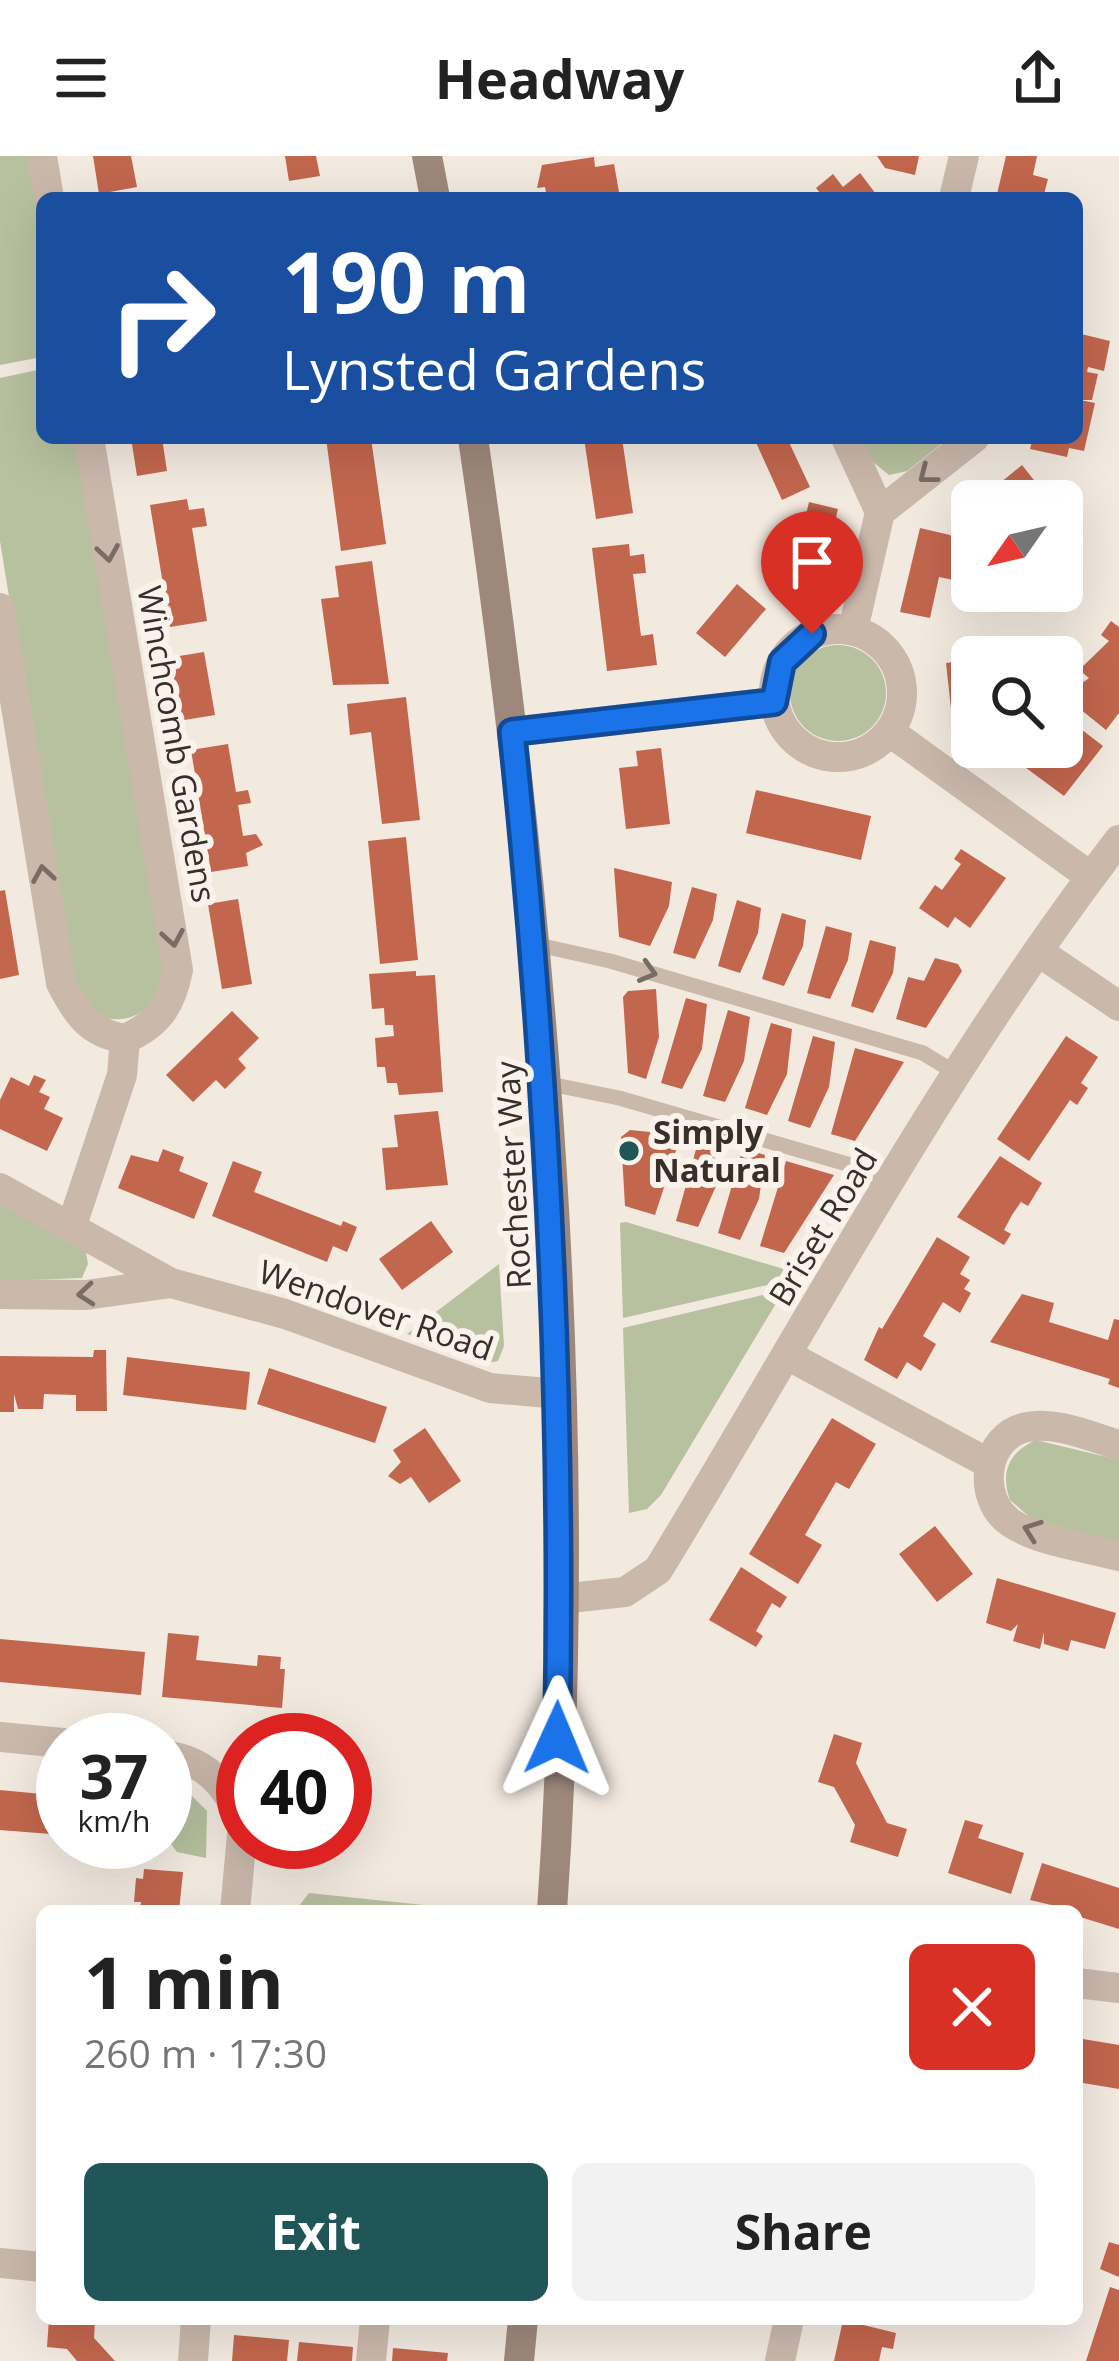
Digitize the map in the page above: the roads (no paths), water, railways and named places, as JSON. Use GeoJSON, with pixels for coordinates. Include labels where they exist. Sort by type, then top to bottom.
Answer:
{"type":"FeatureCollection","features":[{"type":"Feature","properties":{"kind":"street"},"geometry":{"type":"LineString","coordinates":[[42,156],[48,192]]}},
{"type":"Feature","properties":{"kind":"street"},"geometry":{"type":"LineString","coordinates":[[428,156],[434,192]]}},
{"type":"Feature","properties":{"kind":"street"},"geometry":{"type":"LineString","coordinates":[[955,192],[964,156]]}},
{"type":"Feature","properties":{"kind":"street","name":"Winchcomb Gardens"},"geometry":{"type":"LineString","coordinates":[[89,444],[178,970],[173,999],[159,1018],[125,1040]]}},
{"type":"Feature","properties":{"kind":"street","name":"Rochester Way"},"geometry":{"type":"LineString","coordinates":[[474,444],[512,732],[544,1084],[560,1394],[552,1905]]}},
{"type":"Feature","properties":{"kind":"street"},"geometry":{"type":"LineString","coordinates":[[849,444],[880,512],[853,630]]}},
{"type":"Feature","properties":{"kind":"street"},"geometry":{"type":"LineString","coordinates":[[880,512],[966,444]]}},
{"type":"Feature","properties":{"kind":"street"},"geometry":{"type":"LineString","coordinates":[[0,608],[61,983],[79,1017],[101,1035],[125,1040],[122,1075],[72,1225]]}},
{"type":"Feature","properties":{"kind":"street"},"geometry":{"type":"LineString","coordinates":[[853,630],[888,652],[899,671],[903,692],[890,732],[854,756],[811,752],[793,740],[774,702],[774,681],[795,645],[812,634],[853,630]]}},
{"type":"Feature","properties":{"kind":"street"},"geometry":{"type":"LineString","coordinates":[[512,732],[774,702]]}},
{"type":"Feature","properties":{"kind":"street"},"geometry":{"type":"LineString","coordinates":[[890,732],[1091,877]]}},
{"type":"Feature","properties":{"kind":"street","name":"Briset Road"},"geometry":{"type":"LineString","coordinates":[[560,1599],[625,1592],[658,1570],[887,1187],[1039,952],[1119,840]]}},
{"type":"Feature","properties":{"kind":"street"},"geometry":{"type":"LineString","coordinates":[[1039,952],[1119,1006]]}},
{"type":"Feature","properties":{"kind":"street","name":"Wendover Road"},"geometry":{"type":"LineString","coordinates":[[0,1188],[171,1283],[285,1313],[490,1388],[560,1394]]}},
{"type":"Feature","properties":{"kind":"street","name":"Wendover Road"},"geometry":{"type":"LineString","coordinates":[[0,1294],[86,1295],[171,1283]]}},
{"type":"Feature","properties":{"kind":"street"},"geometry":{"type":"LineString","coordinates":[[789,1356],[988,1463]]}},
{"type":"Feature","properties":{"kind":"street"},"geometry":{"type":"LineString","coordinates":[[1119,1445],[1048,1426],[1022,1428],[1000,1444],[988,1463],[990,1497],[1009,1522],[1119,1556]]}},
{"type":"Feature","properties":{"kind":"street"},"geometry":{"type":"LineString","coordinates":[[0,1737],[36,1740]]}},
{"type":"Feature","properties":{"kind":"street"},"geometry":{"type":"LineString","coordinates":[[192,1759],[216,1779]]}},
{"type":"Feature","properties":{"kind":"street"},"geometry":{"type":"LineString","coordinates":[[236,1905],[239,1869]]}},
{"type":"Feature","properties":{"kind":"street"},"geometry":{"type":"LineString","coordinates":[[1083,1984],[1119,1988]]}},
{"type":"Feature","properties":{"kind":"street"},"geometry":{"type":"LineString","coordinates":[[0,2263],[36,2266]]}},
{"type":"Feature","properties":{"kind":"street"},"geometry":{"type":"LineString","coordinates":[[193,2361],[196,2325]]}},
{"type":"Feature","properties":{"kind":"street"},"geometry":{"type":"LineString","coordinates":[[371,2361],[374,2325]]}},
{"type":"Feature","properties":{"kind":"street"},"geometry":{"type":"LineString","coordinates":[[518,2361],[522,2325]]}},
{"type":"Feature","properties":{"kind":"street"},"geometry":{"type":"LineString","coordinates":[[780,2361],[788,2325]]}},
{"type":"Feature","properties":{"kind":"lane"},"geometry":{"type":"LineString","coordinates":[[534,944],[610,961],[923,1053],[959,1075]]}},
{"type":"Feature","properties":{"kind":"lane"},"geometry":{"type":"LineString","coordinates":[[544,1084],[620,1098],[854,1166],[887,1187]]}},
{"type":"Feature","properties":{"kind":"place","name":"Simply Natural"},"geometry":{"type":"Point","coordinates":[629,1151]}}]}
